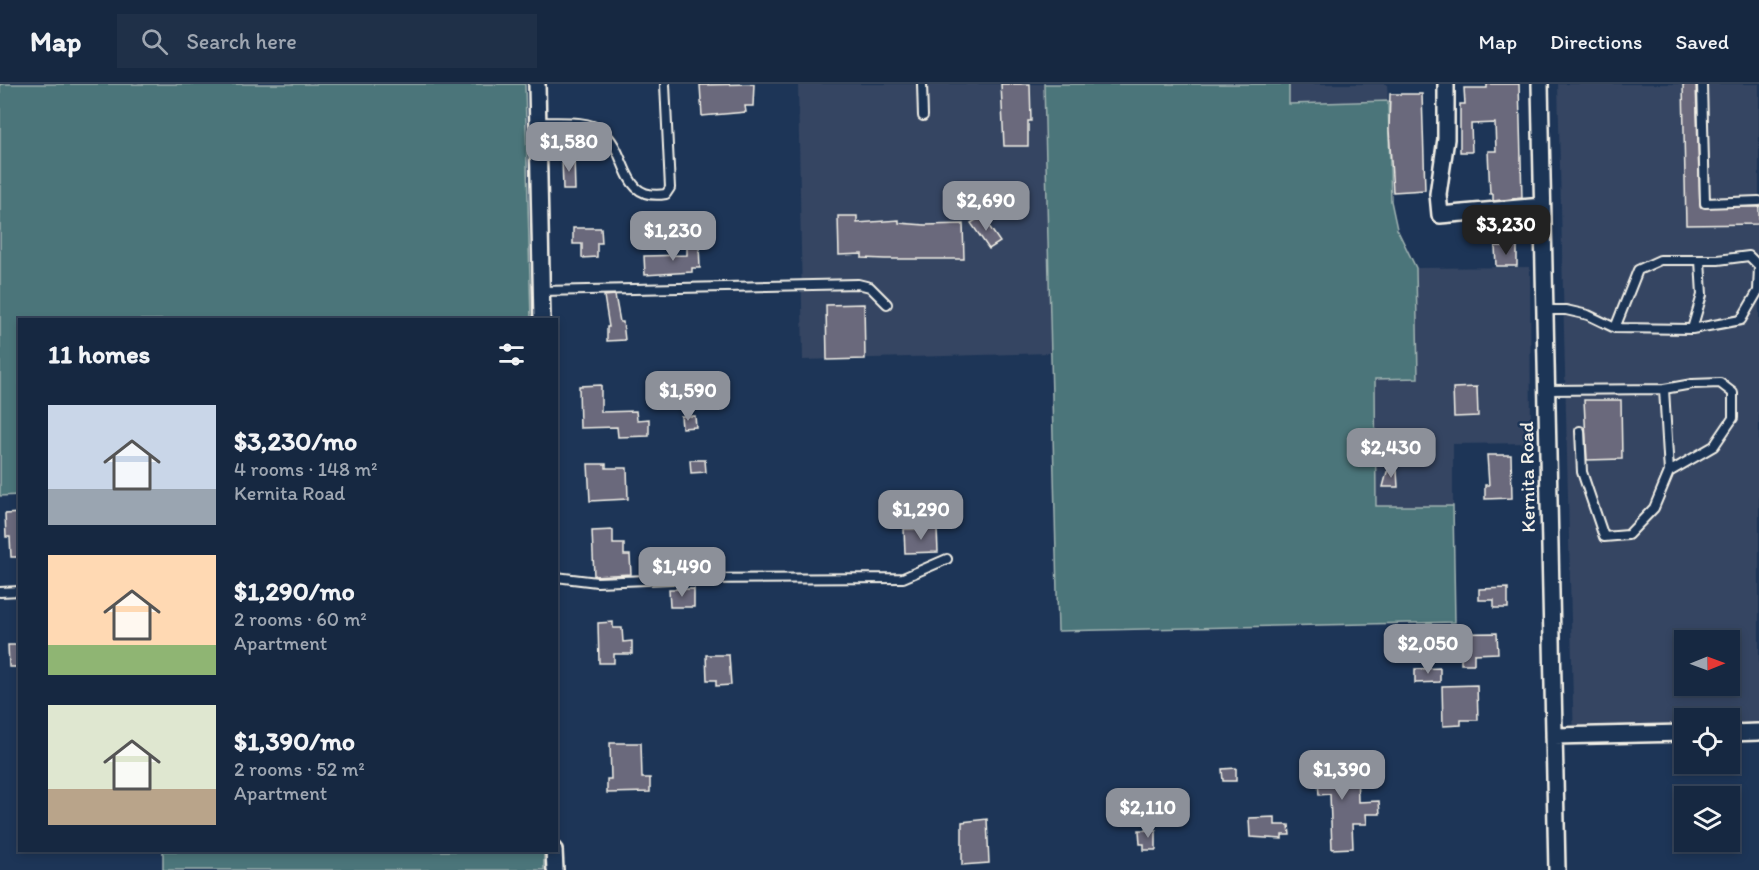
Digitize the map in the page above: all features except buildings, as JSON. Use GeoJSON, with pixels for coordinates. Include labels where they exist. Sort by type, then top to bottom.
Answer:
{"type":"FeatureCollection","features":[{"type":"Feature","properties":{"kind":"street"},"geometry":{"type":"LineString","coordinates":[[537,84],[542,318]]}},
{"type":"Feature","properties":{"kind":"street"},"geometry":{"type":"LineString","coordinates":[[1446,84],[1446,139],[1438,194],[1440,215],[1542,206]]}},
{"type":"Feature","properties":{"kind":"street","name":"Kernita Road"},"geometry":{"type":"LineString","coordinates":[[1540,84],[1557,870]]}},
{"type":"Feature","properties":{"kind":"street"},"geometry":{"type":"LineString","coordinates":[[1740,733],[1759,732]]}},
{"type":"Feature","properties":{"kind":"street"},"geometry":{"type":"LineString","coordinates":[[1554,736],[1674,733]]}},
{"type":"Feature","properties":{"kind":"street"},"geometry":{"type":"LineString","coordinates":[[554,852],[555,870]]}},
{"type":"Feature","properties":{"kind":"lane"},"geometry":{"type":"LineString","coordinates":[[538,122],[589,125],[603,131],[621,158],[634,186],[649,195],[666,194],[670,188],[665,84]]}},
{"type":"Feature","properties":{"kind":"lane"},"geometry":{"type":"LineString","coordinates":[[922,84],[923,116]]}},
{"type":"Feature","properties":{"kind":"lane"},"geometry":{"type":"LineString","coordinates":[[1702,84],[1705,203],[1759,201]]}},
{"type":"Feature","properties":{"kind":"lane"},"geometry":{"type":"LineString","coordinates":[[1545,310],[1566,310],[1588,315],[1615,328],[1692,329],[1741,320],[1758,291],[1759,266],[1749,256],[1660,260],[1638,270],[1615,328]]}},
{"type":"Feature","properties":{"kind":"lane"},"geometry":{"type":"LineString","coordinates":[[1692,329],[1702,295],[1700,260]]}},
{"type":"Feature","properties":{"kind":"lane"},"geometry":{"type":"LineString","coordinates":[[542,291],[858,284],[867,285],[876,291],[887,304]]}},
{"type":"Feature","properties":{"kind":"lane"},"geometry":{"type":"LineString","coordinates":[[1546,390],[1664,388],[1720,383],[1733,393],[1733,418],[1714,446],[1669,472]]}},
{"type":"Feature","properties":{"kind":"lane"},"geometry":{"type":"LineString","coordinates":[[1580,431],[1582,472],[1604,537],[1628,535],[1654,508],[1669,472],[1664,388]]}},
{"type":"Feature","properties":{"kind":"lane"},"geometry":{"type":"LineString","coordinates":[[558,577],[597,582],[672,579],[903,578],[946,559]]}},
{"type":"Feature","properties":{"kind":"lane"},"geometry":{"type":"LineString","coordinates":[[0,592],[18,591]]}},
{"type":"Feature","properties":{"kind":"shaded area"},"geometry":{"type":"Polygon","coordinates":[[[798,84],[1044,84],[1050,353],[803,360],[798,84]]]}},
{"type":"Feature","properties":{"kind":"shaded area"},"geometry":{"type":"Polygon","coordinates":[[[1289,84],[1387,84],[1388,101],[1288,104],[1289,84]]]}},
{"type":"Feature","properties":{"kind":"shaded area"},"geometry":{"type":"Polygon","coordinates":[[[1558,84],[1759,84],[1759,742],[1740,742],[1740,708],[1674,708],[1674,743],[1574,745],[1558,84]]]}},
{"type":"Feature","properties":{"kind":"shaded area"},"geometry":{"type":"Polygon","coordinates":[[[1530,267],[1531,443],[1453,444],[1453,506],[1376,507],[1375,379],[1418,378],[1416,268],[1530,267]]]}},
{"type":"Feature","properties":{"kind":"green space"},"geometry":{"type":"Polygon","coordinates":[[[0,84],[525,84],[531,318],[18,318],[18,495],[0,496],[0,84]]]}},
{"type":"Feature","properties":{"kind":"green space"},"geometry":{"type":"Polygon","coordinates":[[[1044,84],[1289,84],[1289,104],[1388,101],[1391,201],[1397,229],[1416,268],[1418,378],[1375,379],[1376,506],[1453,506],[1455,622],[1058,631],[1044,84]]]}},
{"type":"Feature","properties":{"kind":"green space"},"geometry":{"type":"Polygon","coordinates":[[[163,852],[544,852],[544,870],[163,870],[163,852]]]}}]}
